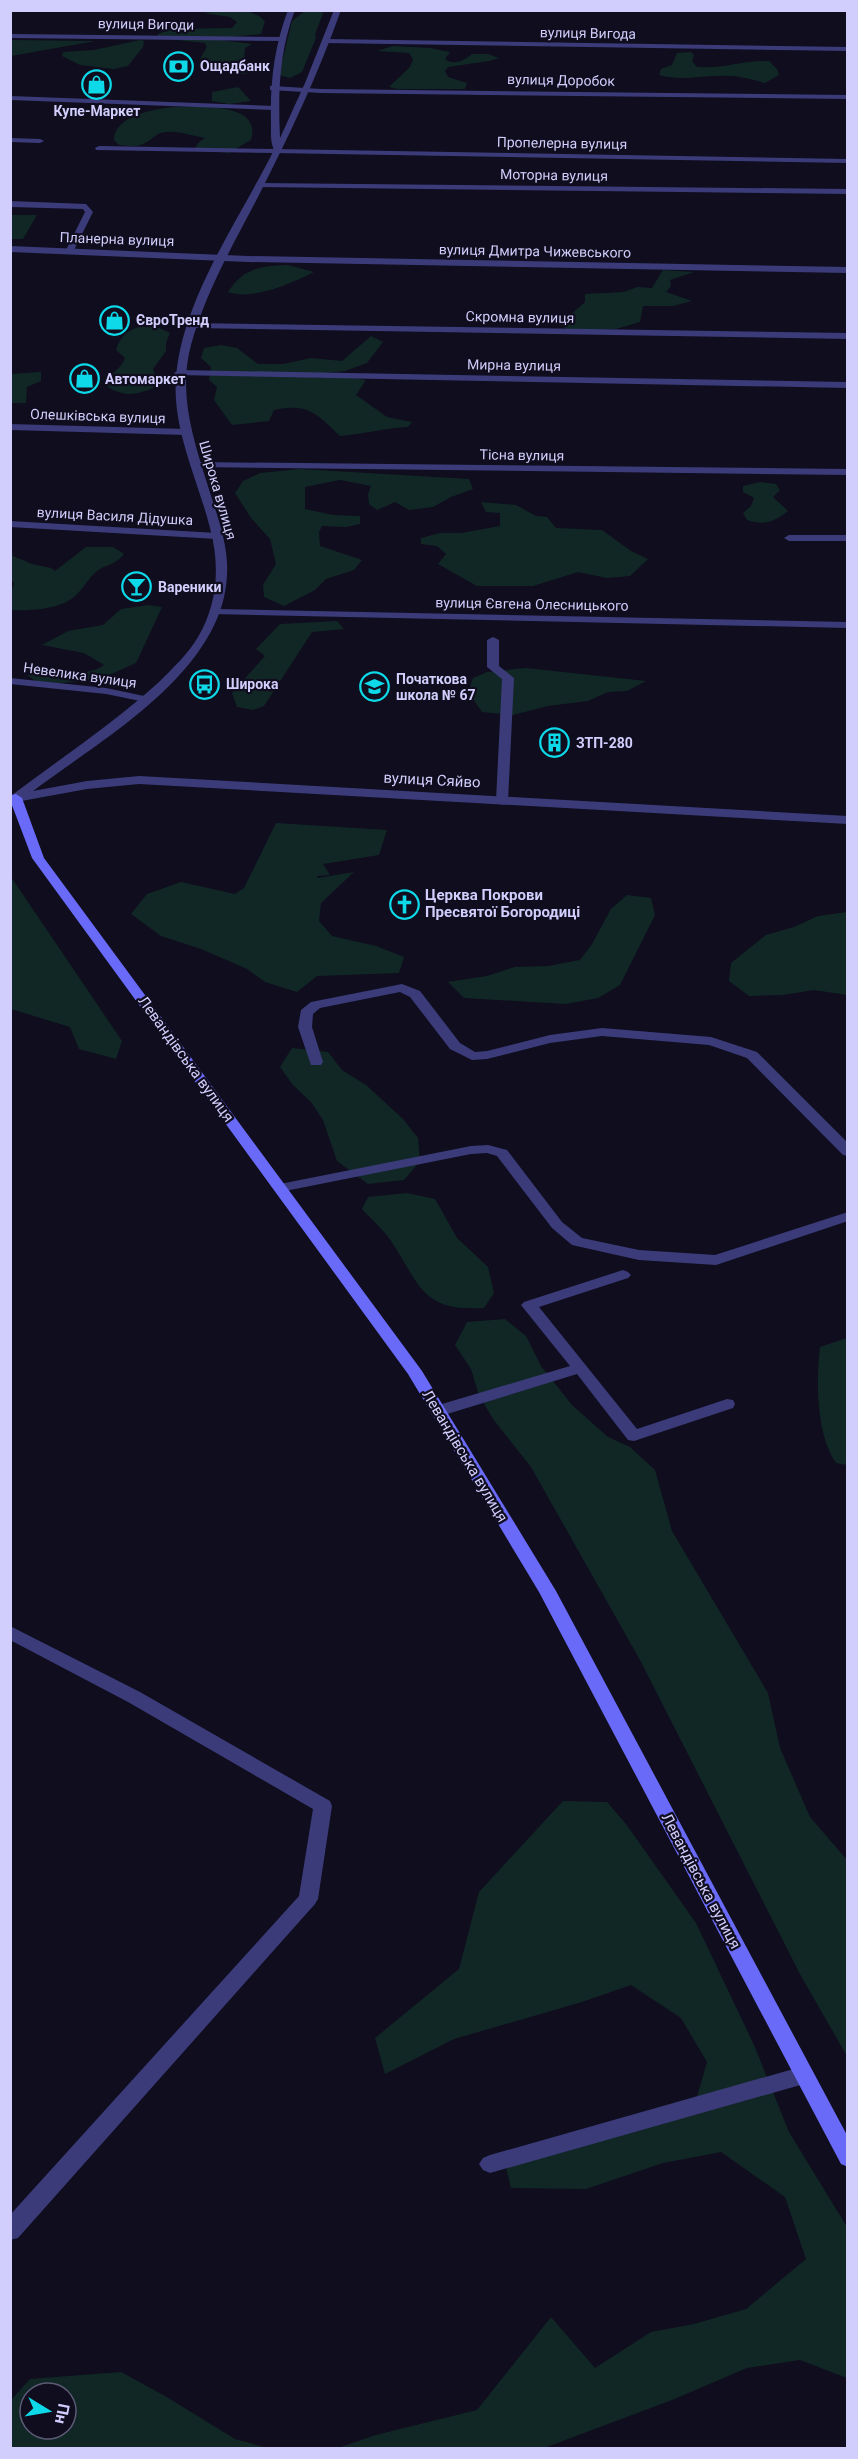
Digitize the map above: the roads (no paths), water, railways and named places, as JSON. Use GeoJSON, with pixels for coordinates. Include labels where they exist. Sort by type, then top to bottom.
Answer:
{"type":"FeatureCollection","features":[{"type":"Feature","properties":{"kind":"main road","name":"Левандівська вулиця"},"geometry":{"type":"LineString","coordinates":[[12,798],[38,858],[414,1371],[547,1591],[848,2158]]}},
{"type":"Feature","properties":{"kind":"street","name":"Широка вулиця"},"geometry":{"type":"LineString","coordinates":[[276,151],[273,88],[282,39],[292,10]]}},
{"type":"Feature","properties":{"kind":"street","name":"Широка вулиця"},"geometry":{"type":"LineString","coordinates":[[12,798],[145,699],[193,654],[216,612],[222,573],[217,536],[186,432],[180,405],[179,373],[192,325],[305,90],[338,10]]}},
{"type":"Feature","properties":{"kind":"street","name":"вулиця Вигоди"},"geometry":{"type":"LineString","coordinates":[[10,36],[282,39]]}},
{"type":"Feature","properties":{"kind":"street","name":"вулиця Вигода"},"geometry":{"type":"LineString","coordinates":[[327,41],[848,49]]}},
{"type":"Feature","properties":{"kind":"street","name":"вулиця Доробок"},"geometry":{"type":"LineString","coordinates":[[273,88],[848,97]]}},
{"type":"Feature","properties":{"kind":"street"},"geometry":{"type":"LineString","coordinates":[[10,98],[275,108]]}},
{"type":"Feature","properties":{"kind":"street"},"geometry":{"type":"LineString","coordinates":[[10,140],[40,141]]}},
{"type":"Feature","properties":{"kind":"street","name":"Пропелерна вулиця"},"geometry":{"type":"LineString","coordinates":[[99,148],[848,161]]}},
{"type":"Feature","properties":{"kind":"street","name":"Моторна вулиця"},"geometry":{"type":"LineString","coordinates":[[260,185],[848,192]]}},
{"type":"Feature","properties":{"kind":"street"},"geometry":{"type":"LineString","coordinates":[[10,204],[86,207],[89,212],[70,250]]}},
{"type":"Feature","properties":{"kind":"street","name":"Планерна вулиця"},"geometry":{"type":"LineString","coordinates":[[10,249],[223,258]]}},
{"type":"Feature","properties":{"kind":"street","name":"вулиця Дмитра Чижевського"},"geometry":{"type":"LineString","coordinates":[[223,258],[848,270]]}},
{"type":"Feature","properties":{"kind":"street","name":"Скромна вулиця"},"geometry":{"type":"LineString","coordinates":[[192,325],[848,336]]}},
{"type":"Feature","properties":{"kind":"street","name":"Мирна вулиця"},"geometry":{"type":"LineString","coordinates":[[179,373],[848,385]]}},
{"type":"Feature","properties":{"kind":"street","name":"Олешківська вулиця"},"geometry":{"type":"LineString","coordinates":[[10,427],[186,432]]}},
{"type":"Feature","properties":{"kind":"street","name":"Тісна вулиця"},"geometry":{"type":"LineString","coordinates":[[197,465],[847,473]]}},
{"type":"Feature","properties":{"kind":"street","name":"вулиця Василя Дідушка"},"geometry":{"type":"LineString","coordinates":[[10,524],[217,536]]}},
{"type":"Feature","properties":{"kind":"street"},"geometry":{"type":"LineString","coordinates":[[789,538],[848,538]]}},
{"type":"Feature","properties":{"kind":"street","name":"вулиця Євгена Олесницького"},"geometry":{"type":"LineString","coordinates":[[216,612],[848,625]]}},
{"type":"Feature","properties":{"kind":"street"},"geometry":{"type":"LineString","coordinates":[[493,640],[493,667],[508,678],[502,801]]}},
{"type":"Feature","properties":{"kind":"street","name":"Невелика вулиця"},"geometry":{"type":"LineString","coordinates":[[10,681],[145,699]]}},
{"type":"Feature","properties":{"kind":"street","name":"вулиця Сяйво"},"geometry":{"type":"LineString","coordinates":[[12,798],[87,785],[139,780],[848,820]]}},
{"type":"Feature","properties":{"kind":"street"},"geometry":{"type":"LineString","coordinates":[[316,1062],[305,1027],[306,1013],[316,1005],[402,988],[415,994],[455,1046],[472,1056],[487,1055],[550,1039],[602,1032],[711,1041],[752,1055],[848,1152]]}},
{"type":"Feature","properties":{"kind":"street"},"geometry":{"type":"LineString","coordinates":[[280,1188],[471,1150],[488,1149],[502,1153],[557,1225],[577,1242],[639,1254],[716,1260],[848,1216]]}},
{"type":"Feature","properties":{"kind":"street"},"geometry":{"type":"LineString","coordinates":[[622,1275],[529,1305],[634,1436],[727,1404]]}},
{"type":"Feature","properties":{"kind":"street"},"geometry":{"type":"LineString","coordinates":[[438,1411],[580,1368]]}},
{"type":"Feature","properties":{"kind":"street"},"geometry":{"type":"LineString","coordinates":[[10,1632],[134,1697],[323,1806],[308,1899],[10,2231]]}},
{"type":"Feature","properties":{"kind":"street"},"geometry":{"type":"LineString","coordinates":[[490,2164],[804,2075]]}},
{"type":"Feature","properties":{"kind":"place","name":"Ощадбанк"},"geometry":{"type":"Point","coordinates":[179,66]}},
{"type":"Feature","properties":{"kind":"place","name":"Купе-Маркет"},"geometry":{"type":"Point","coordinates":[97,84]}},
{"type":"Feature","properties":{"kind":"place","name":"ЄвроТренд"},"geometry":{"type":"Point","coordinates":[115,320]}},
{"type":"Feature","properties":{"kind":"place","name":"Автомаркет"},"geometry":{"type":"Point","coordinates":[84,379]}},
{"type":"Feature","properties":{"kind":"place","name":"Вареники"},"geometry":{"type":"Point","coordinates":[137,587]}},
{"type":"Feature","properties":{"kind":"place","name":"Широка"},"geometry":{"type":"Point","coordinates":[205,684]}},
{"type":"Feature","properties":{"kind":"place","name":"Початкова школа № 67"},"geometry":{"type":"Point","coordinates":[375,687]}},
{"type":"Feature","properties":{"kind":"place","name":"ЗТП-280"},"geometry":{"type":"Point","coordinates":[555,743]}},
{"type":"Feature","properties":{"kind":"place","name":"Церква Покрови Пресвятої Богородиці"},"geometry":{"type":"Point","coordinates":[404,904]}}]}
